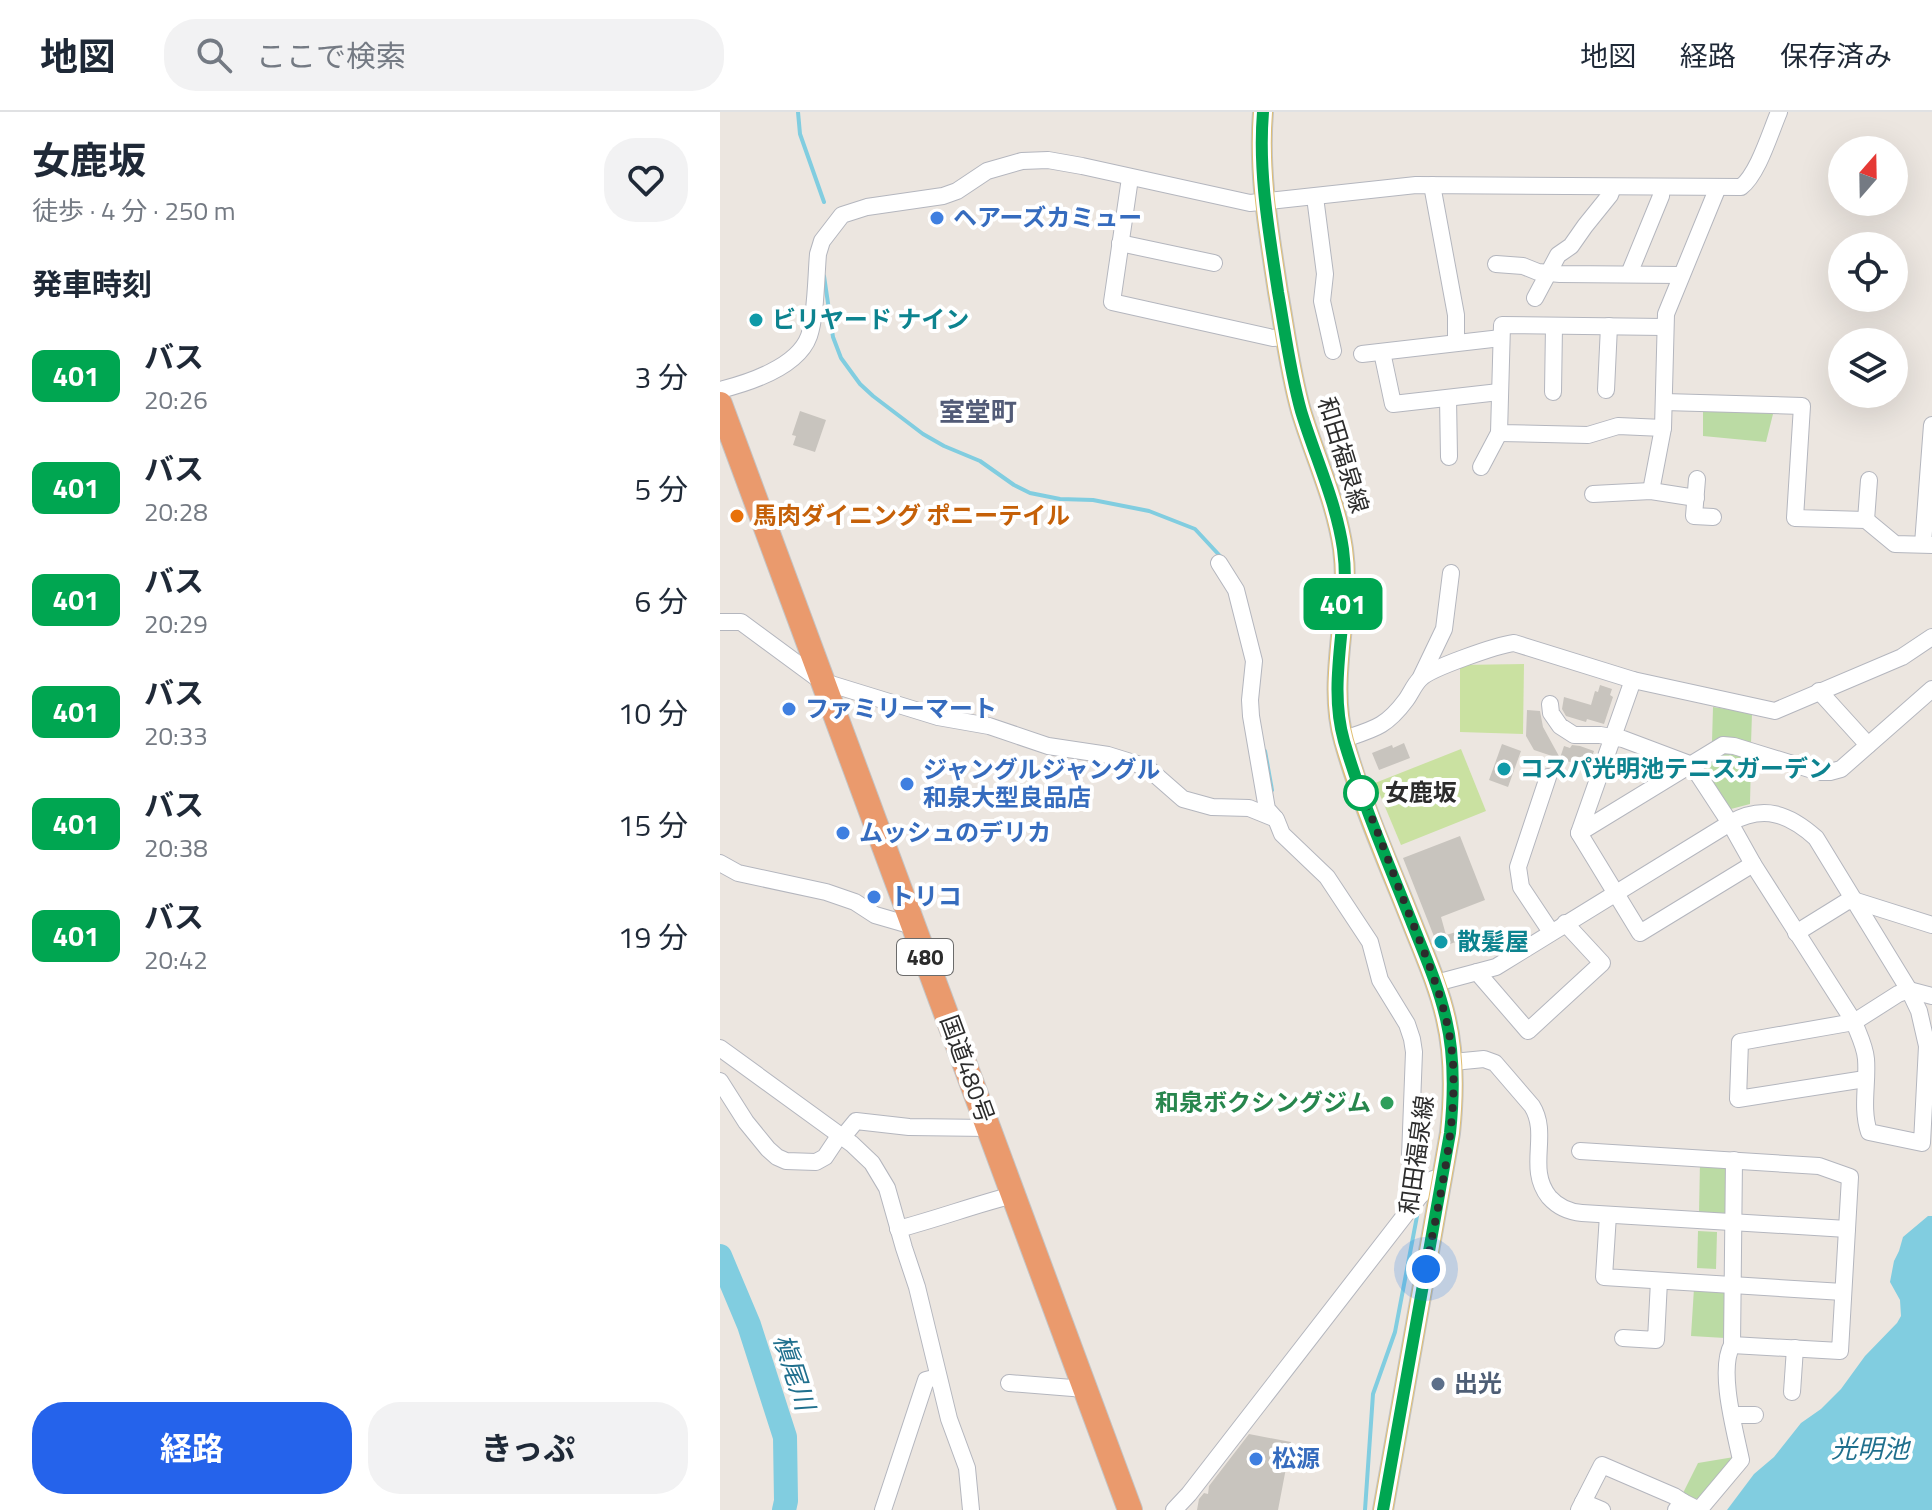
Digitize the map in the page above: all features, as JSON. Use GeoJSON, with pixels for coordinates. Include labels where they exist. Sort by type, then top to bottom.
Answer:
{"type":"FeatureCollection","features":[{"type":"Feature","properties":{"kind":"highway","name":"国道480号"},"geometry":{"type":"LineString","coordinates":[[720,404],[1130,1510]]}},
{"type":"Feature","properties":{"kind":"main road","name":"和田福泉線"},"geometry":{"type":"LineString","coordinates":[[1263,112],[1261,133],[1265,202],[1285,337],[1300,409],[1338,519],[1344,553],[1345,592],[1338,655],[1339,714],[1362,795],[1436,983],[1447,1021],[1453,1062],[1450,1133],[1383,1510]]}},
{"type":"Feature","properties":{"kind":"street"},"geometry":{"type":"LineString","coordinates":[[720,390],[761,377],[800,352],[809,337],[818,254],[822,241],[842,215],[867,207],[943,196],[957,191],[987,171],[1022,161],[1048,160],[1082,166],[1250,203],[1432,185],[1741,187],[1757,163],[1779,112]]}},
{"type":"Feature","properties":{"kind":"street"},"geometry":{"type":"LineString","coordinates":[[1130,178],[1112,302],[1273,338],[1285,337]]}},
{"type":"Feature","properties":{"kind":"street"},"geometry":{"type":"LineString","coordinates":[[1432,185],[1456,315],[1456,342]]}},
{"type":"Feature","properties":{"kind":"street"},"geometry":{"type":"LineString","coordinates":[[1535,298],[1558,255],[1571,246],[1613,187]]}},
{"type":"Feature","properties":{"kind":"street"},"geometry":{"type":"LineString","coordinates":[[1629,274],[1662,187]]}},
{"type":"Feature","properties":{"kind":"street"},"geometry":{"type":"LineString","coordinates":[[1651,491],[1663,428],[1666,314],[1718,187]]}},
{"type":"Feature","properties":{"kind":"street"},"geometry":{"type":"LineString","coordinates":[[1315,197],[1318,276],[1327,343]]}},
{"type":"Feature","properties":{"kind":"street"},"geometry":{"type":"LineString","coordinates":[[1120,243],[1184,250],[1214,263]]}},
{"type":"Feature","properties":{"kind":"street"},"geometry":{"type":"LineString","coordinates":[[1496,264],[1523,266],[1548,273],[1681,275]]}},
{"type":"Feature","properties":{"kind":"street"},"geometry":{"type":"LineString","coordinates":[[1481,467],[1499,433],[1502,325],[1664,327]]}},
{"type":"Feature","properties":{"kind":"street"},"geometry":{"type":"LineString","coordinates":[[1553,392],[1554,326]]}},
{"type":"Feature","properties":{"kind":"street"},"geometry":{"type":"LineString","coordinates":[[1606,390],[1609,326]]}},
{"type":"Feature","properties":{"kind":"street"},"geometry":{"type":"LineString","coordinates":[[1362,354],[1501,338]]}},
{"type":"Feature","properties":{"kind":"street"},"geometry":{"type":"LineString","coordinates":[[1382,352],[1393,404],[1499,392]]}},
{"type":"Feature","properties":{"kind":"street"},"geometry":{"type":"LineString","coordinates":[[1448,398],[1449,457]]}},
{"type":"Feature","properties":{"kind":"street"},"geometry":{"type":"LineString","coordinates":[[1664,402],[1802,406],[1795,518],[1866,520],[1895,544],[1927,545],[1932,425]]}},
{"type":"Feature","properties":{"kind":"street"},"geometry":{"type":"LineString","coordinates":[[1499,433],[1588,435],[1618,426],[1663,428]]}},
{"type":"Feature","properties":{"kind":"street"},"geometry":{"type":"LineString","coordinates":[[1697,479],[1694,516],[1713,517]]}},
{"type":"Feature","properties":{"kind":"street"},"geometry":{"type":"LineString","coordinates":[[1866,520],[1869,480]]}},
{"type":"Feature","properties":{"kind":"street"},"geometry":{"type":"LineString","coordinates":[[1603,498],[1651,491],[1696,498]]}},
{"type":"Feature","properties":{"kind":"street"},"geometry":{"type":"LineString","coordinates":[[1219,563],[1236,590],[1254,661],[1251,716],[1267,809],[1276,819],[1282,834],[1327,877],[1370,942],[1380,980],[1407,1024],[1412,1039],[1410,1157],[1412,1176],[1421,1195]]}},
{"type":"Feature","properties":{"kind":"street"},"geometry":{"type":"LineString","coordinates":[[1344,739],[1381,727],[1406,700],[1421,677],[1444,629],[1451,573]]}},
{"type":"Feature","properties":{"kind":"street"},"geometry":{"type":"LineString","coordinates":[[720,622],[741,622],[821,681],[938,717],[989,726],[1048,746],[1108,755],[1151,771],[1183,799],[1212,807],[1249,808],[1276,819]]}},
{"type":"Feature","properties":{"kind":"street"},"geometry":{"type":"LineString","coordinates":[[1421,677],[1485,650],[1514,643],[1633,680],[1775,711],[1902,657],[1932,638]]}},
{"type":"Feature","properties":{"kind":"street"},"geometry":{"type":"LineString","coordinates":[[1633,680],[1579,833],[1640,933],[1753,864]]}},
{"type":"Feature","properties":{"kind":"street"},"geometry":{"type":"LineString","coordinates":[[1579,833],[1723,745],[1819,772],[1841,769],[1932,689]]}},
{"type":"Feature","properties":{"kind":"street"},"geometry":{"type":"LineString","coordinates":[[1819,691],[1868,745]]}},
{"type":"Feature","properties":{"kind":"street"},"geometry":{"type":"LineString","coordinates":[[1436,983],[1496,967],[1615,893],[1730,823],[1742,817],[1767,813],[1789,818],[1816,838],[1919,1011],[1927,1046],[1922,1143],[1869,1132],[1865,1121],[1866,1059],[1854,1022],[1796,933],[1730,823],[1692,765],[1623,739],[1566,732],[1551,713],[1550,704]]}},
{"type":"Feature","properties":{"kind":"street"},"geometry":{"type":"LineString","coordinates":[[1477,972],[1528,1031],[1602,963],[1558,928],[1521,887],[1518,867],[1548,777]]}},
{"type":"Feature","properties":{"kind":"street"},"geometry":{"type":"LineString","coordinates":[[720,863],[738,873],[826,892],[855,902],[875,915],[913,926]]}},
{"type":"Feature","properties":{"kind":"street"},"geometry":{"type":"LineString","coordinates":[[1796,933],[1853,900],[1932,925]]}},
{"type":"Feature","properties":{"kind":"street"},"geometry":{"type":"LineString","coordinates":[[1865,1079],[1738,1099],[1740,1042],[1854,1022],[1909,990],[1932,996]]}},
{"type":"Feature","properties":{"kind":"street"},"geometry":{"type":"LineString","coordinates":[[720,1048],[841,1137],[872,1163],[887,1188],[917,1287],[949,1419],[967,1468],[971,1510]]}},
{"type":"Feature","properties":{"kind":"street"},"geometry":{"type":"LineString","coordinates":[[1453,1062],[1484,1059],[1495,1063],[1536,1113],[1540,1126],[1539,1176],[1552,1200],[1564,1209],[1575,1213],[1847,1229]]}},
{"type":"Feature","properties":{"kind":"street"},"geometry":{"type":"LineString","coordinates":[[720,1081],[746,1122],[768,1149],[786,1161],[816,1162],[825,1157],[856,1121],[909,1127],[988,1128]]}},
{"type":"Feature","properties":{"kind":"street"},"geometry":{"type":"LineString","coordinates":[[1580,1151],[1600,1146],[1671,1150],[1734,1160],[1819,1166],[1850,1177],[1840,1351],[1732,1345]]}},
{"type":"Feature","properties":{"kind":"street"},"geometry":{"type":"LineString","coordinates":[[1602,1510],[1581,1506],[1602,1465],[1674,1496],[1679,1506],[1699,1510],[1741,1460],[1725,1373],[1727,1354],[1732,1345],[1734,1160]]}},
{"type":"Feature","properties":{"kind":"street"},"geometry":{"type":"LineString","coordinates":[[1174,1510],[1433,1179],[1442,1177]]}},
{"type":"Feature","properties":{"kind":"street"},"geometry":{"type":"LineString","coordinates":[[898,1229],[1013,1195]]}},
{"type":"Feature","properties":{"kind":"street"},"geometry":{"type":"LineString","coordinates":[[1608,1215],[1604,1277],[1843,1292]]}},
{"type":"Feature","properties":{"kind":"street"},"geometry":{"type":"LineString","coordinates":[[1623,1338],[1655,1346],[1659,1281]]}},
{"type":"Feature","properties":{"kind":"street"},"geometry":{"type":"LineString","coordinates":[[1795,1348],[1797,1384]]}},
{"type":"Feature","properties":{"kind":"street"},"geometry":{"type":"LineString","coordinates":[[883,1510],[926,1380],[938,1377]]}},
{"type":"Feature","properties":{"kind":"street"},"geometry":{"type":"LineString","coordinates":[[1009,1383],[1085,1389]]}},
{"type":"Feature","properties":{"kind":"street"},"geometry":{"type":"LineString","coordinates":[[1733,1415],[1755,1415]]}},
{"type":"Feature","properties":{"kind":"green space"},"geometry":{"type":"Polygon","coordinates":[[[1703,409],[1774,410],[1766,442],[1703,436],[1703,409]]]}},
{"type":"Feature","properties":{"kind":"green space"},"geometry":{"type":"Polygon","coordinates":[[[1524,664],[1523,734],[1460,732],[1460,665],[1524,664]]]}},
{"type":"Feature","properties":{"kind":"green space"},"geometry":{"type":"Polygon","coordinates":[[[1713,707],[1752,713],[1751,744],[1727,739],[1712,742],[1713,707]]]}},
{"type":"Feature","properties":{"kind":"green space"},"geometry":{"type":"Polygon","coordinates":[[[1461,749],[1486,811],[1401,845],[1375,783],[1461,749]]]}},
{"type":"Feature","properties":{"kind":"green space"},"geometry":{"type":"Polygon","coordinates":[[[1725,753],[1751,759],[1750,804],[1725,808],[1703,769],[1703,766],[1725,753]]]}},
{"type":"Feature","properties":{"kind":"green space"},"geometry":{"type":"Polygon","coordinates":[[[1700,1162],[1726,1164],[1728,1212],[1724,1215],[1699,1213],[1700,1162]]]}},
{"type":"Feature","properties":{"kind":"green space"},"geometry":{"type":"Polygon","coordinates":[[[1698,1231],[1717,1232],[1716,1269],[1697,1268],[1698,1231]]]}},
{"type":"Feature","properties":{"kind":"green space"},"geometry":{"type":"Polygon","coordinates":[[[1694,1288],[1722,1290],[1725,1293],[1725,1338],[1691,1336],[1694,1288]]]}},
{"type":"Feature","properties":{"kind":"green space"},"geometry":{"type":"Polygon","coordinates":[[[1734,1457],[1701,1497],[1693,1500],[1682,1495],[1698,1463],[1734,1457]]]}},
{"type":"Feature","properties":{"kind":"water","name":"光明池"},"geometry":{"type":"Polygon","coordinates":[[[1932,1216],[1932,1510],[1727,1510],[1754,1474],[1774,1457],[1801,1423],[1841,1389],[1865,1356],[1897,1323],[1901,1316],[1900,1300],[1890,1282],[1894,1261],[1903,1237],[1932,1216]]]}},
{"type":"Feature","properties":{"kind":"building"},"geometry":{"type":"Polygon","coordinates":[[[800,411],[826,420],[815,452],[793,445],[796,436],[792,435],[800,411]]]}},
{"type":"Feature","properties":{"kind":"building"},"geometry":{"type":"Polygon","coordinates":[[[1600,685],[1612,689],[1610,695],[1613,697],[1604,724],[1566,716],[1562,709],[1564,697],[1591,705],[1600,685]]]}},
{"type":"Feature","properties":{"kind":"building"},"geometry":{"type":"Polygon","coordinates":[[[1527,710],[1540,711],[1543,727],[1560,758],[1564,746],[1580,746],[1594,751],[1588,768],[1534,750],[1526,736],[1527,710]]]}},
{"type":"Feature","properties":{"kind":"building"},"geometry":{"type":"Polygon","coordinates":[[[1404,743],[1410,758],[1379,770],[1372,753],[1404,743]]]}},
{"type":"Feature","properties":{"kind":"building","name":"コスパ光明池テニスガーデン"},"geometry":{"type":"Polygon","coordinates":[[[1502,744],[1521,751],[1508,787],[1489,780],[1502,744]]]}},
{"type":"Feature","properties":{"kind":"building"},"geometry":{"type":"Polygon","coordinates":[[[1460,836],[1485,900],[1441,917],[1446,935],[1463,930],[1466,938],[1437,949],[1403,858],[1460,836]]]}},
{"type":"Feature","properties":{"kind":"building","name":"松源"},"geometry":{"type":"Polygon","coordinates":[[[1249,1434],[1291,1442],[1278,1510],[1197,1510],[1199,1499],[1204,1493],[1208,1494],[1209,1486],[1249,1434]]]}},
{"type":"Feature","properties":{"kind":"waterway"},"geometry":{"type":"LineString","coordinates":[[798,112],[800,134],[824,202]]}},
{"type":"Feature","properties":{"kind":"waterway"},"geometry":{"type":"LineString","coordinates":[[824,276],[833,337],[841,358],[860,384],[923,434],[980,461],[1030,493],[1060,499],[1093,500],[1149,511],[1195,529],[1221,557]]}},
{"type":"Feature","properties":{"kind":"waterway"},"geometry":{"type":"LineString","coordinates":[[1265,751],[1272,790]]}},
{"type":"Feature","properties":{"kind":"waterway"},"geometry":{"type":"LineString","coordinates":[[1365,1510],[1373,1394],[1395,1332],[1418,1211]]}},
{"type":"Feature","properties":{"kind":"waterway","name":"槇尾川"},"geometry":{"type":"LineString","coordinates":[[720,1256],[749,1325],[785,1437],[784,1510]]}},
{"type":"Feature","properties":{"kind":"bus line","name":"401"},"geometry":{"type":"LineString","coordinates":[[1263,112],[1261,133],[1266,217],[1285,337],[1300,409],[1338,519],[1344,553],[1345,592],[1337,691],[1344,739],[1362,795],[1436,983],[1447,1021],[1453,1062],[1450,1133],[1383,1510]]}},
{"type":"Feature","properties":{"kind":"place","name":"ヘアーズカミュー"},"geometry":{"type":"Point","coordinates":[937,218]}},
{"type":"Feature","properties":{"kind":"place","name":"ビリヤード ナイン"},"geometry":{"type":"Point","coordinates":[756,320]}},
{"type":"Feature","properties":{"kind":"place","name":"馬肉ダイニング ポニーテイル"},"geometry":{"type":"Point","coordinates":[737,516]}},
{"type":"Feature","properties":{"kind":"place","name":"ファミリーマート"},"geometry":{"type":"Point","coordinates":[789,709]}},
{"type":"Feature","properties":{"kind":"place","name":"コスパ光明池テニスガーデン"},"geometry":{"type":"Point","coordinates":[1504,769]}},
{"type":"Feature","properties":{"kind":"place","name":"ジャングルジャングル 和泉大型良品店"},"geometry":{"type":"Point","coordinates":[907,784]}},
{"type":"Feature","properties":{"kind":"place","name":"女鹿坂"},"geometry":{"type":"Point","coordinates":[1361,793]}},
{"type":"Feature","properties":{"kind":"place","name":"ムッシュのデリカ"},"geometry":{"type":"Point","coordinates":[843,833]}},
{"type":"Feature","properties":{"kind":"place","name":"トリコ"},"geometry":{"type":"Point","coordinates":[874,897]}},
{"type":"Feature","properties":{"kind":"place","name":"散髪屋"},"geometry":{"type":"Point","coordinates":[1441,942]}},
{"type":"Feature","properties":{"kind":"place","name":"和泉ボクシングジム"},"geometry":{"type":"Point","coordinates":[1387,1103]}},
{"type":"Feature","properties":{"kind":"place","name":"出光"},"geometry":{"type":"Point","coordinates":[1438,1384]}},
{"type":"Feature","properties":{"kind":"place","name":"松源"},"geometry":{"type":"Point","coordinates":[1256,1459]}},
{"type":"Feature","properties":{"kind":"district","name":"室堂町"},"geometry":{"type":"Point","coordinates":[978,412]}},
{"type":"Feature","properties":{"kind":"route"},"geometry":{"type":"LineString","coordinates":[[1361,793],[1436,983],[1447,1021],[1453,1062],[1450,1133],[1426,1269]]}}]}
